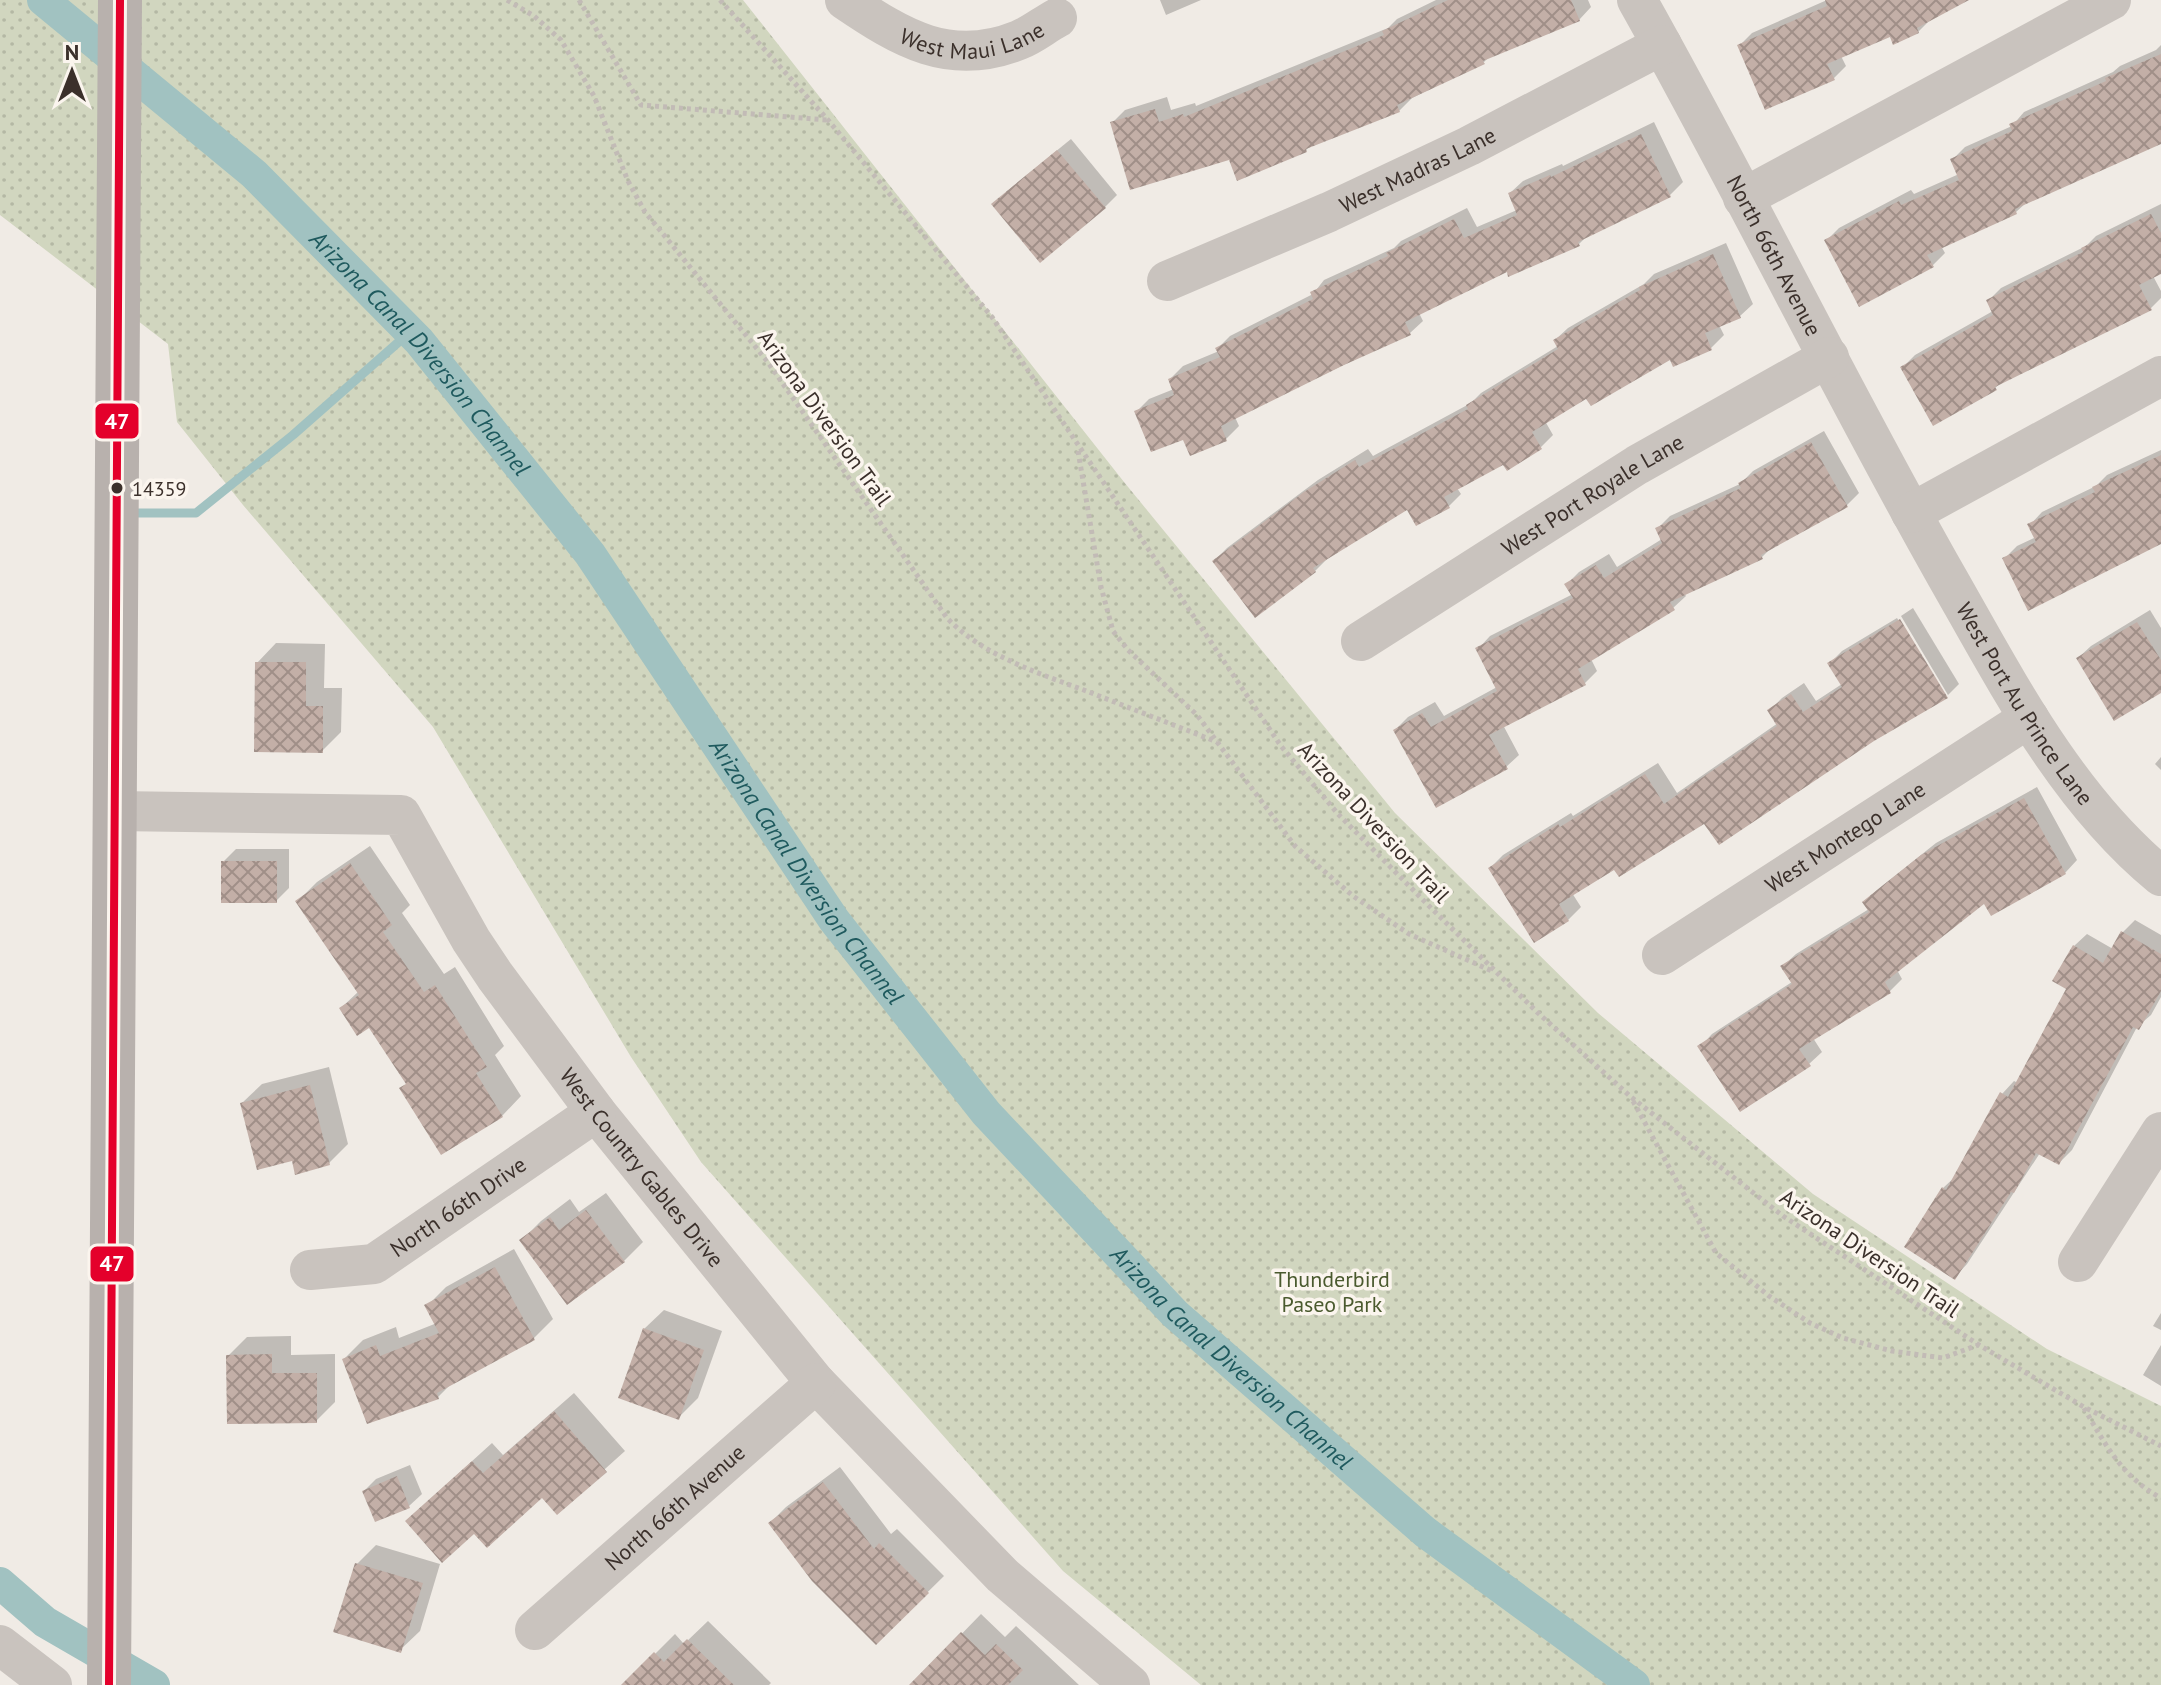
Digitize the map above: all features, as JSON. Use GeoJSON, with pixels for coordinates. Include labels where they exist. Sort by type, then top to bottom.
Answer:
{"type":"FeatureCollection","features":[{"type":"Feature","properties":{"kind":"main road"},"geometry":{"type":"LineString","coordinates":[[109,1685],[120,0]]}},
{"type":"Feature","properties":{"kind":"street","name":"West Maui Lane"},"geometry":{"type":"LineString","coordinates":[[845,0],[918,44],[968,52],[1018,40],[1057,18]]}},
{"type":"Feature","properties":{"kind":"street","name":"North 66th Avenue"},"geometry":{"type":"LineString","coordinates":[[1637,0],[1911,513]]}},
{"type":"Feature","properties":{"kind":"street"},"geometry":{"type":"LineString","coordinates":[[1743,198],[2111,0]]}},
{"type":"Feature","properties":{"kind":"street","name":"West Madras Lane"},"geometry":{"type":"LineString","coordinates":[[1167,281],[1329,212],[1455,153],[1662,45]]}},
{"type":"Feature","properties":{"kind":"street","name":"West Port Royale Lane"},"geometry":{"type":"LineString","coordinates":[[1361,641],[1637,465],[1829,357]]}},
{"type":"Feature","properties":{"kind":"street"},"geometry":{"type":"LineString","coordinates":[[1911,513],[2161,376]]}},
{"type":"Feature","properties":{"kind":"street","name":"West Port Au Prince Lane"},"geometry":{"type":"LineString","coordinates":[[1911,513],[2029,718],[2084,795],[2134,854],[2161,876]]}},
{"type":"Feature","properties":{"kind":"street","name":"West Montego Lane"},"geometry":{"type":"LineString","coordinates":[[1662,955],[2029,718]]}},
{"type":"Feature","properties":{"kind":"street","name":"West Country Gables Drive"},"geometry":{"type":"LineString","coordinates":[[115,811],[401,815],[471,940],[596,1112],[816,1383],[1002,1575],[1130,1685]]}},
{"type":"Feature","properties":{"kind":"street","name":"North 66th Drive"},"geometry":{"type":"LineString","coordinates":[[310,1270],[374,1264],[596,1112]]}},
{"type":"Feature","properties":{"kind":"street"},"geometry":{"type":"LineString","coordinates":[[2078,1262],[2161,1132]]}},
{"type":"Feature","properties":{"kind":"street","name":"North 66th Avenue"},"geometry":{"type":"LineString","coordinates":[[535,1630],[816,1383]]}},
{"type":"Feature","properties":{"kind":"street"},"geometry":{"type":"LineString","coordinates":[[0,1645],[52,1685]]}},
{"type":"Feature","properties":{"kind":"path","name":"Arizona Diversion Trail"},"geometry":{"type":"LineString","coordinates":[[507,0],[534,16],[561,40],[594,96],[628,181],[645,212],[767,361],[958,630],[981,645],[1051,677],[1217,742]]}},
{"type":"Feature","properties":{"kind":"path"},"geometry":{"type":"LineString","coordinates":[[579,0],[641,105],[828,120]]}},
{"type":"Feature","properties":{"kind":"path","name":"Arizona Diversion Trail"},"geometry":{"type":"LineString","coordinates":[[720,0],[828,120],[992,317],[1281,746],[1338,814],[1497,973],[1631,1097],[1783,1216],[1979,1345],[2084,1407],[2161,1446]]}},
{"type":"Feature","properties":{"kind":"path","name":"Arizona Diversion Trail"},"geometry":{"type":"LineString","coordinates":[[1077,446],[1101,587],[1113,631],[1128,650],[1197,715],[1295,846],[1353,896],[1409,934],[1497,973]]}},
{"type":"Feature","properties":{"kind":"path","name":"Arizona Diversion Trail"},"geometry":{"type":"LineString","coordinates":[[1631,1097],[1716,1253],[1769,1296],[1810,1323],[1843,1338],[1892,1351],[1943,1358],[1979,1345]]}},
{"type":"Feature","properties":{"kind":"path","name":"Arizona Diversion Trail"},"geometry":{"type":"LineString","coordinates":[[2084,1407],[2112,1456],[2146,1489],[2161,1498]]}},
{"type":"Feature","properties":{"kind":"green space","name":"Thunderbird Paseo Park"},"geometry":{"type":"Polygon","coordinates":[[[0,0],[743,0],[1124,482],[1395,813],[1598,1013],[1813,1194],[2047,1349],[2161,1406],[2161,1685],[1201,1685],[1063,1571],[701,1162],[631,1057],[433,727],[243,505],[177,422],[168,344],[0,215],[0,0]]]}},
{"type":"Feature","properties":{"kind":"building"},"geometry":{"type":"Polygon","coordinates":[[[1448,0],[1571,0],[1580,21],[1483,61],[1485,64],[1397,105],[1400,112],[1306,149],[1307,152],[1237,181],[1229,160],[1130,190],[1110,122],[1155,109],[1159,122],[1183,114],[1184,117],[1384,35],[1382,31],[1448,0]]]}},
{"type":"Feature","properties":{"kind":"building"},"geometry":{"type":"Polygon","coordinates":[[[1825,0],[1969,0],[1917,28],[1919,33],[1893,45],[1890,37],[1827,64],[1835,80],[1765,110],[1737,45],[1827,6],[1825,0]]]}},
{"type":"Feature","properties":{"kind":"building"},"geometry":{"type":"Polygon","coordinates":[[[2161,54],[2161,144],[2015,209],[2017,214],[1927,255],[1934,267],[1859,307],[1824,240],[1899,201],[1901,205],[1959,180],[1950,159],[2012,131],[2009,124],[2161,54]]]}},
{"type":"Feature","properties":{"kind":"building"},"geometry":{"type":"Polygon","coordinates":[[[1641,134],[1671,197],[1578,242],[1580,246],[1508,277],[1507,272],[1405,322],[1411,335],[1221,426],[1227,441],[1190,456],[1183,440],[1151,452],[1134,411],[1174,395],[1168,379],[1220,357],[1215,348],[1313,299],[1310,292],[1388,256],[1386,253],[1454,219],[1464,238],[1517,215],[1508,193],[1551,177],[1641,134]]]}},
{"type":"Feature","properties":{"kind":"building"},"geometry":{"type":"Polygon","coordinates":[[[1057,150],[1106,208],[1040,263],[991,204],[1057,150]]]}},
{"type":"Feature","properties":{"kind":"building"},"geometry":{"type":"Polygon","coordinates":[[[2151,214],[2161,233],[2161,274],[2139,285],[2152,310],[1995,387],[1997,390],[1933,426],[1900,367],[1993,315],[1986,300],[2151,214]]]}},
{"type":"Feature","properties":{"kind":"building"},"geometry":{"type":"Polygon","coordinates":[[[1713,254],[1741,318],[1705,333],[1712,350],[1673,367],[1670,360],[1591,406],[1586,399],[1532,432],[1542,449],[1507,471],[1503,465],[1444,497],[1450,508],[1416,526],[1407,510],[1313,568],[1316,572],[1255,618],[1212,561],[1304,492],[1355,460],[1359,467],[1468,409],[1466,405],[1558,349],[1553,340],[1640,290],[1639,287],[1713,254]]]}},
{"type":"Feature","properties":{"kind":"building"},"geometry":{"type":"Polygon","coordinates":[[[1811,442],[1848,507],[1761,555],[1763,559],[1670,602],[1675,610],[1578,669],[1586,685],[1489,735],[1508,769],[1436,808],[1393,730],[1422,713],[1431,727],[1497,691],[1475,648],[1573,598],[1564,584],[1596,565],[1604,578],[1662,543],[1655,528],[1741,488],[1738,483],[1811,442]]]}},
{"type":"Feature","properties":{"kind":"building"},"geometry":{"type":"Polygon","coordinates":[[[2161,455],[2161,544],[2028,611],[2002,558],[2036,542],[2027,524],[2095,492],[2092,487],[2161,455]]]}},
{"type":"Feature","properties":{"kind":"building"},"geometry":{"type":"Polygon","coordinates":[[[1900,619],[1948,698],[1874,741],[1719,845],[1704,824],[1619,877],[1614,870],[1559,904],[1569,921],[1534,943],[1488,868],[1645,774],[1664,804],[1777,726],[1767,710],[1791,694],[1803,712],[1842,687],[1827,663],[1900,619]]]}},
{"type":"Feature","properties":{"kind":"building"},"geometry":{"type":"Polygon","coordinates":[[[2137,622],[2161,660],[2161,693],[2114,721],[2076,658],[2137,622]]]}},
{"type":"Feature","properties":{"kind":"building"},"geometry":{"type":"Polygon","coordinates":[[[255,662],[306,662],[306,706],[323,706],[323,753],[254,752],[255,662]]]}},
{"type":"Feature","properties":{"kind":"building"},"geometry":{"type":"Polygon","coordinates":[[[2024,798],[2066,874],[1991,916],[1984,904],[1885,982],[1891,993],[1799,1049],[1811,1066],[1740,1112],[1697,1046],[1792,984],[1780,966],[1869,912],[1862,902],[1921,855],[2024,798]]]}},
{"type":"Feature","properties":{"kind":"building"},"geometry":{"type":"Polygon","coordinates":[[[221,861],[277,861],[277,903],[221,903],[221,861]]]}},
{"type":"Feature","properties":{"kind":"building"},"geometry":{"type":"Polygon","coordinates":[[[350,863],[392,925],[383,932],[424,992],[435,985],[487,1067],[476,1073],[503,1117],[441,1155],[399,1088],[406,1084],[369,1028],[357,1036],[339,1008],[359,995],[295,901],[350,863]]]}},
{"type":"Feature","properties":{"kind":"building"},"geometry":{"type":"Polygon","coordinates":[[[2121,931],[2161,954],[2161,991],[2139,1030],[2133,1027],[2059,1165],[2036,1153],[2014,1193],[2011,1192],[1955,1280],[1904,1247],[1942,1187],[1946,1190],[2000,1092],[2008,1097],[2066,989],[2052,981],[2073,945],[2103,963],[2121,931]]]}},
{"type":"Feature","properties":{"kind":"building"},"geometry":{"type":"Polygon","coordinates":[[[310,1085],[330,1165],[295,1175],[292,1161],[257,1170],[240,1103],[310,1085]]]}},
{"type":"Feature","properties":{"kind":"building"},"geometry":{"type":"Polygon","coordinates":[[[586,1210],[625,1262],[567,1305],[519,1240],[550,1217],[559,1230],[586,1210]]]}},
{"type":"Feature","properties":{"kind":"building"},"geometry":{"type":"Polygon","coordinates":[[[495,1267],[535,1340],[437,1393],[439,1399],[367,1424],[342,1359],[376,1345],[380,1356],[439,1333],[424,1305],[495,1267]]]}},
{"type":"Feature","properties":{"kind":"building"},"geometry":{"type":"Polygon","coordinates":[[[643,1328],[704,1350],[679,1420],[618,1398],[643,1328]]]}},
{"type":"Feature","properties":{"kind":"building"},"geometry":{"type":"Polygon","coordinates":[[[272,1354],[272,1373],[317,1373],[317,1423],[227,1424],[226,1355],[272,1354]]]}},
{"type":"Feature","properties":{"kind":"building"},"geometry":{"type":"Polygon","coordinates":[[[554,1411],[607,1472],[557,1515],[542,1498],[487,1548],[474,1534],[442,1563],[405,1521],[472,1461],[483,1473],[554,1411]]]}},
{"type":"Feature","properties":{"kind":"building"},"geometry":{"type":"Polygon","coordinates":[[[397,1476],[410,1508],[375,1522],[362,1491],[397,1476]]]}},
{"type":"Feature","properties":{"kind":"building"},"geometry":{"type":"Polygon","coordinates":[[[823,1482],[874,1549],[879,1543],[929,1593],[876,1645],[812,1581],[768,1523],[823,1482]]]}},
{"type":"Feature","properties":{"kind":"building"},"geometry":{"type":"Polygon","coordinates":[[[355,1563],[423,1583],[401,1653],[333,1632],[355,1563]]]}},
{"type":"Feature","properties":{"kind":"building"},"geometry":{"type":"Polygon","coordinates":[[[961,1632],[985,1655],[996,1644],[1023,1670],[1008,1685],[909,1685],[961,1632]]]}},
{"type":"Feature","properties":{"kind":"building"},"geometry":{"type":"Polygon","coordinates":[[[687,1639],[734,1685],[621,1685],[654,1652],[664,1662],[687,1639]]]}},
{"type":"Feature","properties":{"kind":"waterway","name":"Arizona Canal Diversion Channel"},"geometry":{"type":"LineString","coordinates":[[43,0],[254,174],[419,341],[590,554],[834,920],[986,1113],[1175,1314],[1425,1532],[1634,1685]]}},
{"type":"Feature","properties":{"kind":"waterway"},"geometry":{"type":"LineString","coordinates":[[129,513],[196,513],[293,435],[410,332]]}},
{"type":"Feature","properties":{"kind":"waterway"},"geometry":{"type":"LineString","coordinates":[[0,1583],[45,1622],[154,1685]]}},
{"type":"Feature","properties":{"kind":"transit line","name":"47"},"geometry":{"type":"LineString","coordinates":[[109,1685],[120,0]]}},
{"type":"Feature","properties":{"kind":"place","name":"14359"},"geometry":{"type":"Point","coordinates":[117,488]}}]}
